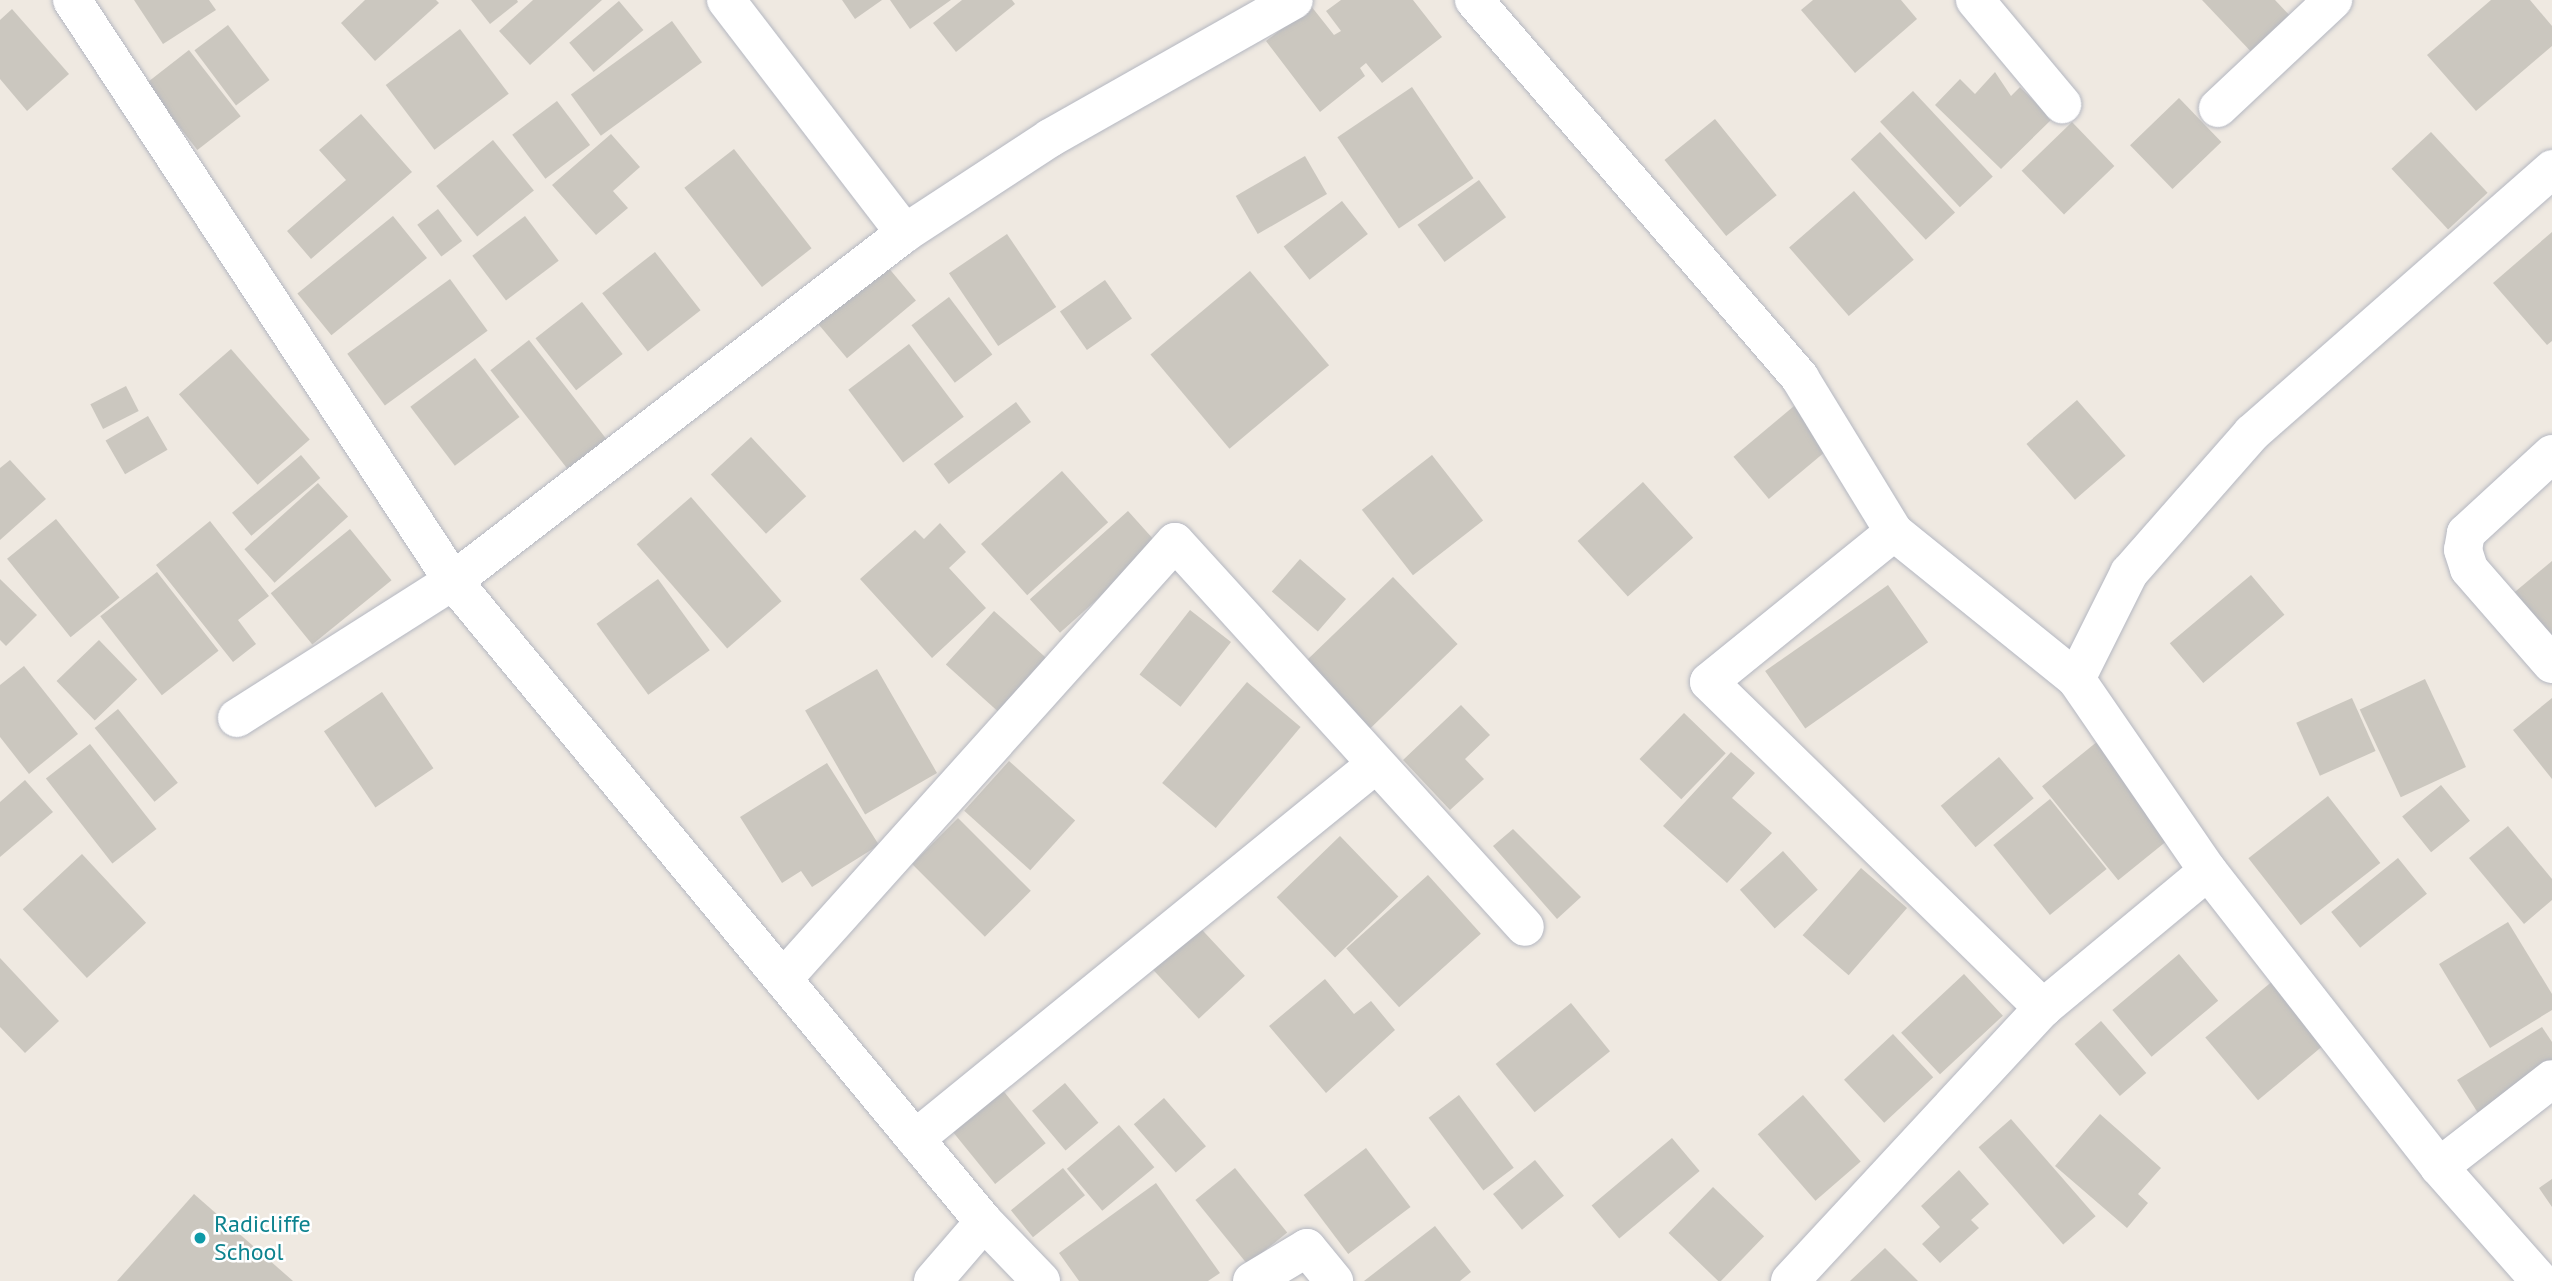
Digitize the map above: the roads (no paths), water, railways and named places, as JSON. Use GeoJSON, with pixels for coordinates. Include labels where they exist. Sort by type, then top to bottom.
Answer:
{"type":"FeatureCollection","features":[{"type":"Feature","properties":{"kind":"street"},"geometry":{"type":"LineString","coordinates":[[72,0],[453,580],[984,1222],[1041,1281]]}},
{"type":"Feature","properties":{"kind":"street"},"geometry":{"type":"LineString","coordinates":[[726,0],[905,233]]}},
{"type":"Feature","properties":{"kind":"street"},"geometry":{"type":"LineString","coordinates":[[237,718],[453,580],[905,233],[1050,138],[1294,0]]}},
{"type":"Feature","properties":{"kind":"street"},"geometry":{"type":"LineString","coordinates":[[1474,0],[1800,378],[1894,532],[2076,679],[2208,871],[2439,1167],[2540,1281]]}},
{"type":"Feature","properties":{"kind":"street"},"geometry":{"type":"LineString","coordinates":[[1975,0],[2062,104]]}},
{"type":"Feature","properties":{"kind":"street"},"geometry":{"type":"LineString","coordinates":[[2218,108],[2333,0]]}},
{"type":"Feature","properties":{"kind":"street"},"geometry":{"type":"LineString","coordinates":[[2076,679],[2129,573],[2252,433],[2552,169]]}},
{"type":"Feature","properties":{"kind":"street"},"geometry":{"type":"LineString","coordinates":[[2552,454],[2466,533],[2463,550],[2469,569],[2552,664]]}},
{"type":"Feature","properties":{"kind":"street"},"geometry":{"type":"LineString","coordinates":[[1894,532],[1709,682],[2043,1008]]}},
{"type":"Feature","properties":{"kind":"street"},"geometry":{"type":"LineString","coordinates":[[783,979],[1175,542],[1525,927]]}},
{"type":"Feature","properties":{"kind":"street"},"geometry":{"type":"LineString","coordinates":[[915,1139],[1376,764]]}},
{"type":"Feature","properties":{"kind":"street"},"geometry":{"type":"LineString","coordinates":[[1790,1281],[2043,1008],[2208,871]]}},
{"type":"Feature","properties":{"kind":"street"},"geometry":{"type":"LineString","coordinates":[[2439,1167],[2552,1079]]}},
{"type":"Feature","properties":{"kind":"street"},"geometry":{"type":"LineString","coordinates":[[933,1281],[984,1222]]}},
{"type":"Feature","properties":{"kind":"street"},"geometry":{"type":"LineString","coordinates":[[1252,1281],[1307,1248],[1334,1281]]}},
{"type":"Feature","properties":{"kind":"place","name":"Radicliffe School"},"geometry":{"type":"Point","coordinates":[200,1238]}}]}
